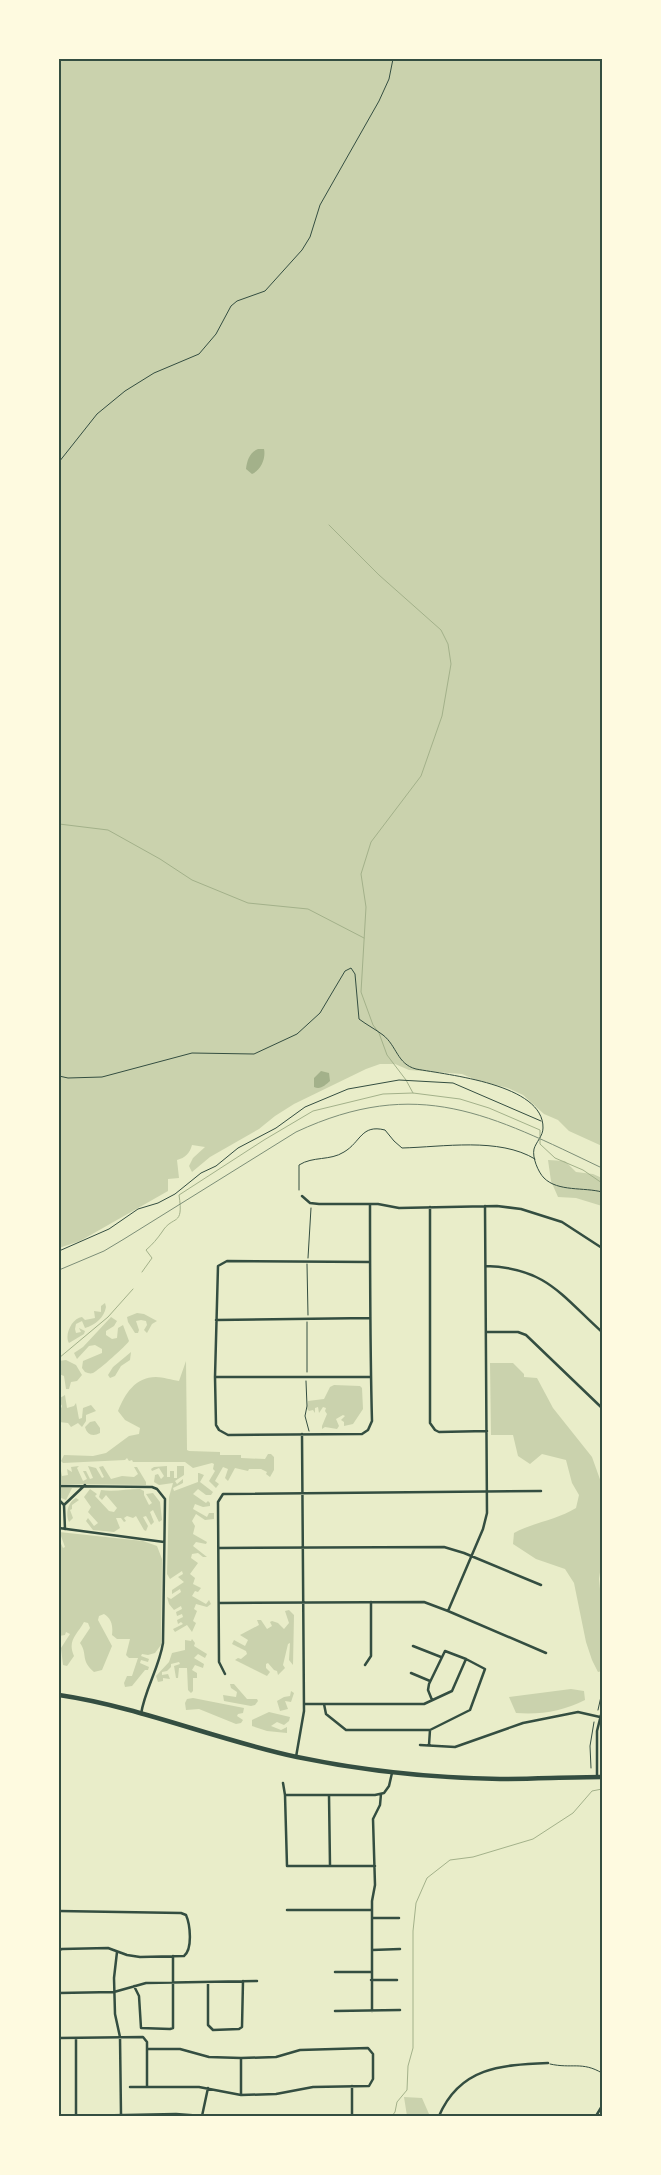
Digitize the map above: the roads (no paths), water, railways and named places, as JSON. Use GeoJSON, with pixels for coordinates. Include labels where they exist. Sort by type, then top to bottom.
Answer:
{"type":"FeatureCollection","features":[{"type":"Feature","properties":{"kind":"main road"},"geometry":{"type":"LineString","coordinates":[[59,1695],[141,1714],[231,1741],[296,1757],[392,1773],[501,1779],[600,1777]]}},
{"type":"Feature","properties":{"kind":"street"},"geometry":{"type":"LineString","coordinates":[[302,1196],[310,1202],[318,1204],[370,1204],[399,1208],[509,1207],[542,1214],[579,1231],[602,1248]]}},
{"type":"Feature","properties":{"kind":"street"},"geometry":{"type":"LineString","coordinates":[[370,1204],[372,1421],[368,1430],[362,1434],[228,1435],[218,1430],[216,1425],[215,1377],[216,1271],[220,1263],[370,1262]]}},
{"type":"Feature","properties":{"kind":"street"},"geometry":{"type":"LineString","coordinates":[[448,1611],[485,1522],[487,1431],[485,1206]]}},
{"type":"Feature","properties":{"kind":"street"},"geometry":{"type":"LineString","coordinates":[[430,1207],[430,1423],[439,1432],[487,1431]]}},
{"type":"Feature","properties":{"kind":"street"},"geometry":{"type":"LineString","coordinates":[[486,1266],[518,1270],[543,1280],[560,1291],[602,1332]]}},
{"type":"Feature","properties":{"kind":"street"},"geometry":{"type":"LineString","coordinates":[[216,1320],[370,1318]]}},
{"type":"Feature","properties":{"kind":"street"},"geometry":{"type":"LineString","coordinates":[[486,1332],[518,1332],[526,1335],[602,1408]]}},
{"type":"Feature","properties":{"kind":"street"},"geometry":{"type":"LineString","coordinates":[[215,1377],[371,1377]]}},
{"type":"Feature","properties":{"kind":"street"},"geometry":{"type":"LineString","coordinates":[[296,1757],[304,1704],[302,1434]]}},
{"type":"Feature","properties":{"kind":"street"},"geometry":{"type":"LineString","coordinates":[[64,1505],[85,1485]]}},
{"type":"Feature","properties":{"kind":"street"},"geometry":{"type":"LineString","coordinates":[[59,1486],[146,1486],[158,1489],[165,1499],[163,1643],[161,1658],[144,1696],[141,1714]]}},
{"type":"Feature","properties":{"kind":"street"},"geometry":{"type":"LineString","coordinates":[[225,1674],[219,1662],[218,1502],[221,1496],[227,1493],[541,1491]]}},
{"type":"Feature","properties":{"kind":"street"},"geometry":{"type":"LineString","coordinates":[[59,1500],[64,1505],[64,1529]]}},
{"type":"Feature","properties":{"kind":"street"},"geometry":{"type":"LineString","coordinates":[[59,1528],[164,1542]]}},
{"type":"Feature","properties":{"kind":"street"},"geometry":{"type":"LineString","coordinates":[[218,1548],[444,1547],[472,1556],[541,1584]]}},
{"type":"Feature","properties":{"kind":"street"},"geometry":{"type":"LineString","coordinates":[[365,1665],[371,1656],[371,1602]]}},
{"type":"Feature","properties":{"kind":"street"},"geometry":{"type":"LineString","coordinates":[[219,1603],[424,1602],[546,1653]]}},
{"type":"Feature","properties":{"kind":"street"},"geometry":{"type":"LineString","coordinates":[[414,1646],[441,1657]]}},
{"type":"Feature","properties":{"kind":"street"},"geometry":{"type":"LineString","coordinates":[[324,1704],[326,1714],[346,1730],[430,1730],[470,1710],[485,1669],[466,1658],[448,1651],[443,1653],[428,1690],[432,1700]]}},
{"type":"Feature","properties":{"kind":"street"},"geometry":{"type":"LineString","coordinates":[[304,1704],[424,1704],[452,1691],[466,1658]]}},
{"type":"Feature","properties":{"kind":"street"},"geometry":{"type":"LineString","coordinates":[[411,1673],[430,1682]]}},
{"type":"Feature","properties":{"kind":"street"},"geometry":{"type":"LineString","coordinates":[[600,1777],[597,1731],[602,1711]]}},
{"type":"Feature","properties":{"kind":"street"},"geometry":{"type":"LineString","coordinates":[[420,1745],[455,1747],[523,1723],[578,1712],[600,1717]]}},
{"type":"Feature","properties":{"kind":"street"},"geometry":{"type":"LineString","coordinates":[[429,1745],[430,1730]]}},
{"type":"Feature","properties":{"kind":"street"},"geometry":{"type":"LineString","coordinates":[[372,2010],[372,1910],[375,1866],[373,1819],[380,1806],[381,1794],[389,1786],[392,1773]]}},
{"type":"Feature","properties":{"kind":"street"},"geometry":{"type":"LineString","coordinates":[[283,1784],[287,1866],[375,1866]]}},
{"type":"Feature","properties":{"kind":"street"},"geometry":{"type":"LineString","coordinates":[[285,1795],[381,1794]]}},
{"type":"Feature","properties":{"kind":"street"},"geometry":{"type":"LineString","coordinates":[[329,1795],[330,1866]]}},
{"type":"Feature","properties":{"kind":"street"},"geometry":{"type":"LineString","coordinates":[[287,1910],[372,1910]]}},
{"type":"Feature","properties":{"kind":"street"},"geometry":{"type":"LineString","coordinates":[[59,1911],[112,1911],[186,1915],[188,1920],[188,1953],[184,1956],[140,1957],[108,1948],[59,1950]]}},
{"type":"Feature","properties":{"kind":"street"},"geometry":{"type":"LineString","coordinates":[[372,1918],[399,1918]]}},
{"type":"Feature","properties":{"kind":"street"},"geometry":{"type":"LineString","coordinates":[[372,1950],[400,1950]]}},
{"type":"Feature","properties":{"kind":"street"},"geometry":{"type":"LineString","coordinates":[[117,1952],[114,1992],[115,2014],[120,2037],[121,2115]]}},
{"type":"Feature","properties":{"kind":"street"},"geometry":{"type":"LineString","coordinates":[[134,1986],[139,1996],[141,2028],[170,2029],[174,2024],[173,1956]]}},
{"type":"Feature","properties":{"kind":"street"},"geometry":{"type":"LineString","coordinates":[[335,1972],[371,1972]]}},
{"type":"Feature","properties":{"kind":"street"},"geometry":{"type":"LineString","coordinates":[[372,1980],[397,1980]]}},
{"type":"Feature","properties":{"kind":"street"},"geometry":{"type":"LineString","coordinates":[[208,1982],[208,2025],[212,2030],[239,2029],[242,2027],[243,1981]]}},
{"type":"Feature","properties":{"kind":"street"},"geometry":{"type":"LineString","coordinates":[[59,1993],[114,1992],[146,1983],[257,1981]]}},
{"type":"Feature","properties":{"kind":"street"},"geometry":{"type":"LineString","coordinates":[[335,2011],[400,2010]]}},
{"type":"Feature","properties":{"kind":"street"},"geometry":{"type":"LineString","coordinates":[[59,2038],[143,2037],[147,2042],[147,2087]]}},
{"type":"Feature","properties":{"kind":"street"},"geometry":{"type":"LineString","coordinates":[[76,2038],[76,2116],[202,2116],[208,2088]]}},
{"type":"Feature","properties":{"kind":"street"},"geometry":{"type":"LineString","coordinates":[[130,2087],[208,2088],[241,2095],[276,2094],[313,2087],[369,2086],[372,2083],[373,2054],[368,2048],[300,2050],[276,2057],[241,2058],[209,2058],[180,2049],[147,2049]]}},
{"type":"Feature","properties":{"kind":"street"},"geometry":{"type":"LineString","coordinates":[[241,2058],[241,2095]]}},
{"type":"Feature","properties":{"kind":"street"},"geometry":{"type":"LineString","coordinates":[[439,2116],[456,2091],[478,2074],[507,2065],[548,2063]]}},
{"type":"Feature","properties":{"kind":"street"},"geometry":{"type":"LineString","coordinates":[[352,2086],[352,2116]]}},
{"type":"Feature","properties":{"kind":"street"},"geometry":{"type":"LineString","coordinates":[[596,2116],[602,2106]]}},
{"type":"Feature","properties":{"kind":"waterway"},"geometry":{"type":"LineString","coordinates":[[329,525],[379,575],[441,630],[448,644],[451,664],[442,716],[421,776],[371,842],[361,874],[366,907],[361,992],[387,1055],[406,1080],[413,1093]]}},
{"type":"Feature","properties":{"kind":"waterway"},"geometry":{"type":"LineString","coordinates":[[59,824],[108,830],[160,859],[192,880],[248,903],[308,909],[364,938]]}},
{"type":"Feature","properties":{"kind":"waterway"},"geometry":{"type":"LineString","coordinates":[[142,1272],[152,1258],[146,1250],[166,1227],[179,1216],[179,1195],[313,1111],[383,1094],[413,1093],[460,1099],[489,1108],[540,1130],[540,1144],[555,1158],[583,1170],[602,1183]]}},
{"type":"Feature","properties":{"kind":"waterway"},"geometry":{"type":"LineString","coordinates":[[59,1358],[108,1317],[133,1289]]}},
{"type":"Feature","properties":{"kind":"waterway"},"geometry":{"type":"LineString","coordinates":[[392,2116],[397,2102],[407,2090],[408,2066],[413,2048],[413,1931],[416,1903],[427,1878],[450,1860],[473,1857],[533,1839],[573,1813],[592,1791],[602,1789]]}},
{"type":"Feature","properties":{"kind":"railway"},"geometry":{"type":"LineString","coordinates":[[59,1270],[104,1251],[296,1132],[340,1115],[380,1106],[417,1104],[453,1109],[489,1118],[525,1132],[602,1168]]}}]}
